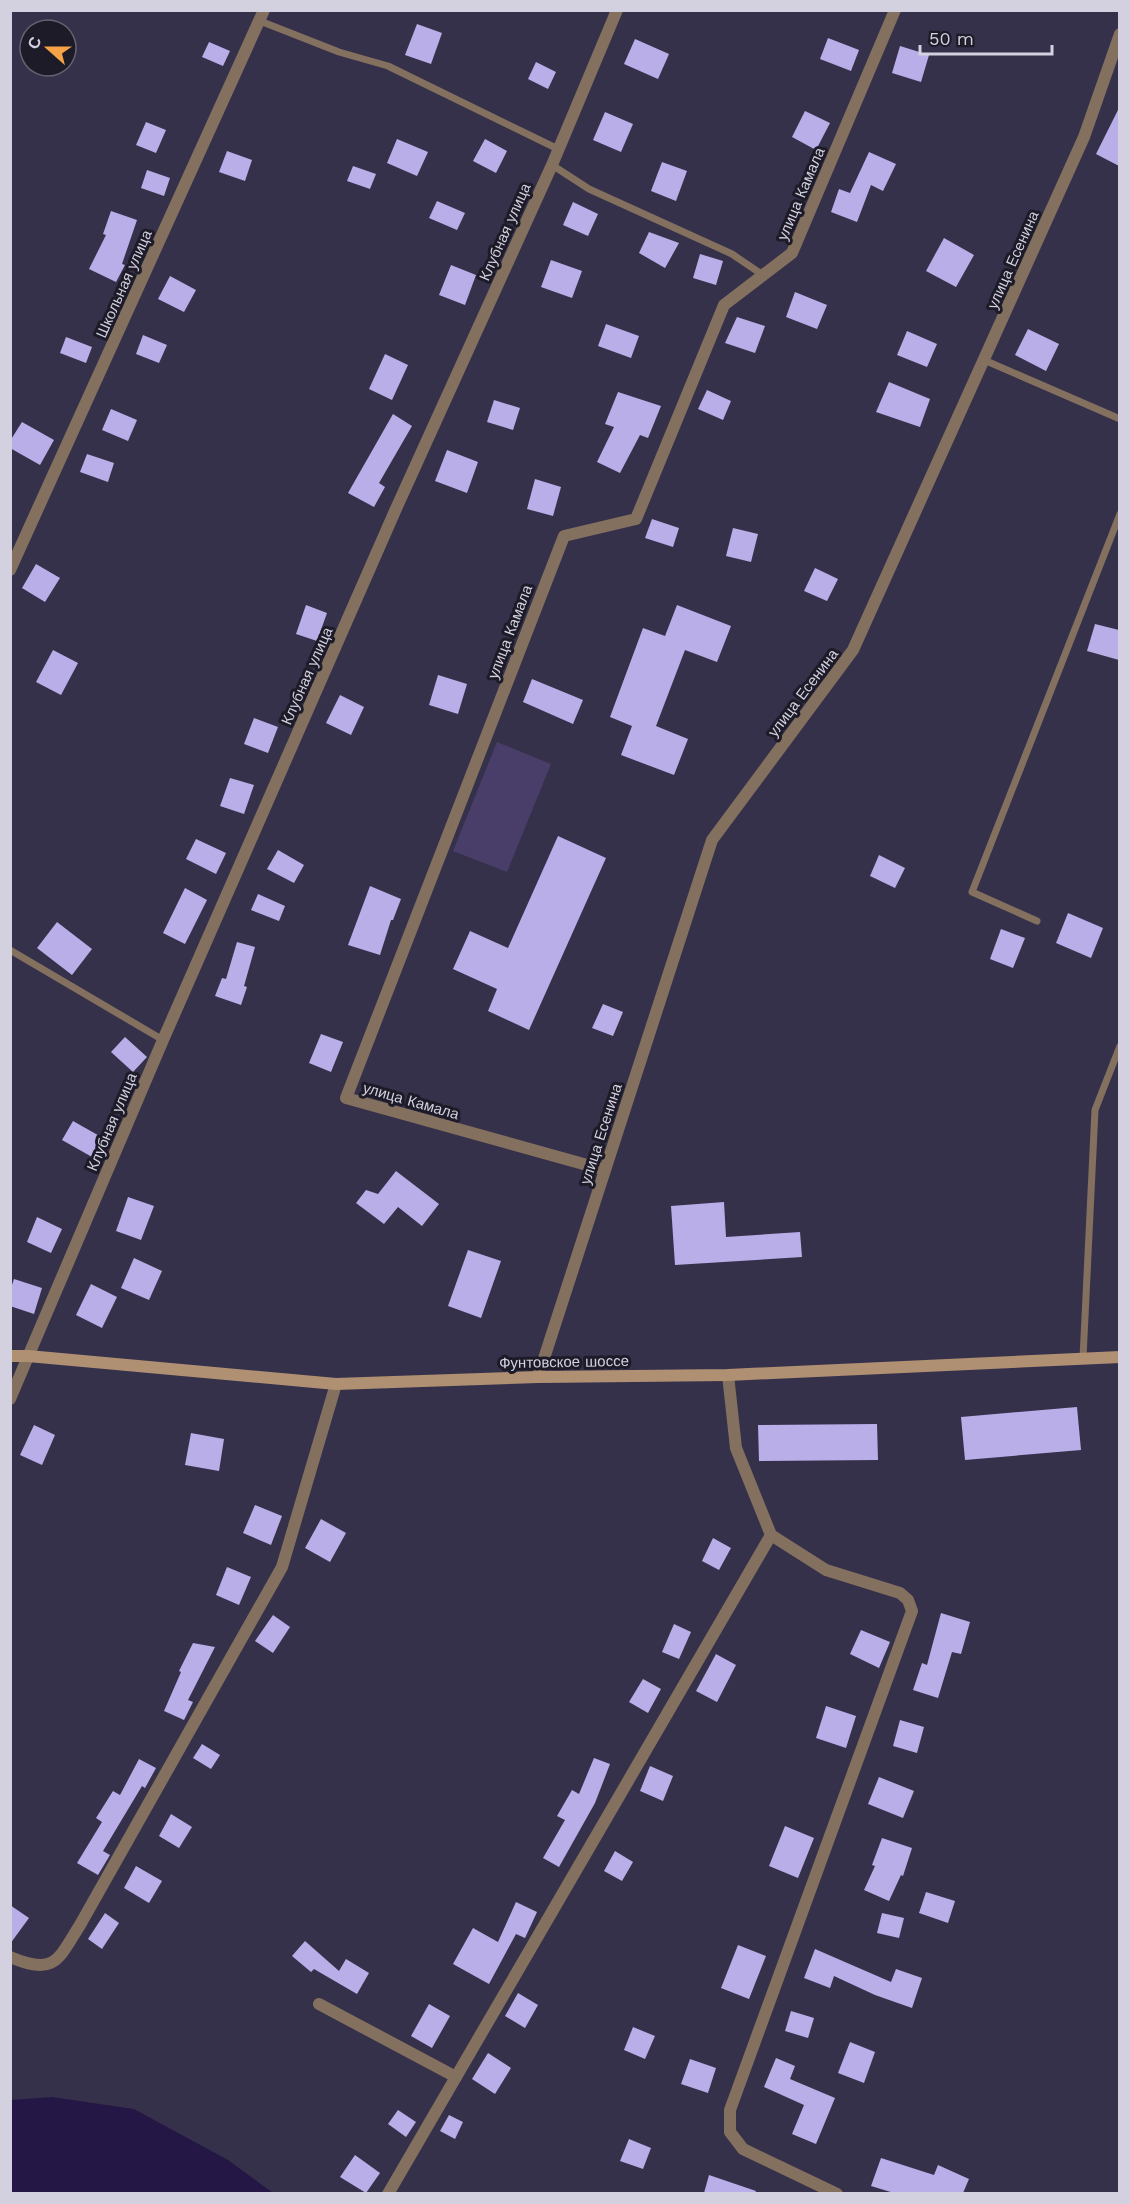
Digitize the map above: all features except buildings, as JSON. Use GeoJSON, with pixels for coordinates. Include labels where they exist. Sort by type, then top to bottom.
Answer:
{"type":"FeatureCollection","features":[{"type":"Feature","properties":{"kind":"street","name":"Клубная улица"},"geometry":{"type":"LineString","coordinates":[[10,1399],[163,1040],[395,512],[552,165],[617,10]]}},
{"type":"Feature","properties":{"kind":"street","name":"улица Камала"},"geometry":{"type":"LineString","coordinates":[[605,1170],[346,1098],[564,536],[636,519],[723,304],[792,253],[895,10]]}},
{"type":"Feature","properties":{"kind":"street","name":"Школьная улица"},"geometry":{"type":"LineString","coordinates":[[10,570],[262,16]]}},
{"type":"Feature","properties":{"kind":"street","name":"улица Есенина"},"geometry":{"type":"LineString","coordinates":[[538,1377],[712,840],[853,650],[1084,137],[1119,34]]}},
{"type":"Feature","properties":{"kind":"street","name":"Фунтовское шоссе"},"geometry":{"type":"LineString","coordinates":[[10,1356],[336,1384],[538,1377],[728,1375],[1119,1357]]}},
{"type":"Feature","properties":{"kind":"street"},"geometry":{"type":"LineString","coordinates":[[728,1375],[736,1448],[771,1534],[826,1570],[900,1593],[908,1600],[912,1611],[730,2110],[730,2132],[743,2149],[837,2193]]}},
{"type":"Feature","properties":{"kind":"street"},"geometry":{"type":"LineString","coordinates":[[10,1957],[29,1965],[44,1966],[59,1958],[86,1914],[282,1567],[336,1384]]}},
{"type":"Feature","properties":{"kind":"street"},"geometry":{"type":"LineString","coordinates":[[388,2193],[771,1534]]}},
{"type":"Feature","properties":{"kind":"street"},"geometry":{"type":"LineString","coordinates":[[319,2004],[456,2077]]}},
{"type":"Feature","properties":{"kind":"lane"},"geometry":{"type":"LineString","coordinates":[[262,16],[339,52],[387,66],[558,149]]}},
{"type":"Feature","properties":{"kind":"lane"},"geometry":{"type":"LineString","coordinates":[[552,165],[589,189],[732,254],[763,275]]}},
{"type":"Feature","properties":{"kind":"lane"},"geometry":{"type":"LineString","coordinates":[[984,360],[1119,419]]}},
{"type":"Feature","properties":{"kind":"lane"},"geometry":{"type":"LineString","coordinates":[[1037,921],[972,892],[1119,514]]}},
{"type":"Feature","properties":{"kind":"lane"},"geometry":{"type":"LineString","coordinates":[[10,950],[163,1040]]}},
{"type":"Feature","properties":{"kind":"lane"},"geometry":{"type":"LineString","coordinates":[[1083,1358],[1095,1110],[1119,1046]]}},
{"type":"Feature","properties":{"kind":"shaded area"},"geometry":{"type":"Polygon","coordinates":[[[497,742],[551,764],[507,872],[453,851],[497,742]]]}},
{"type":"Feature","properties":{"kind":"shaded area"},"geometry":{"type":"Polygon","coordinates":[[[52,2097],[134,2109],[228,2160],[273,2193],[11,2193],[11,2100],[52,2097]]]}}]}
